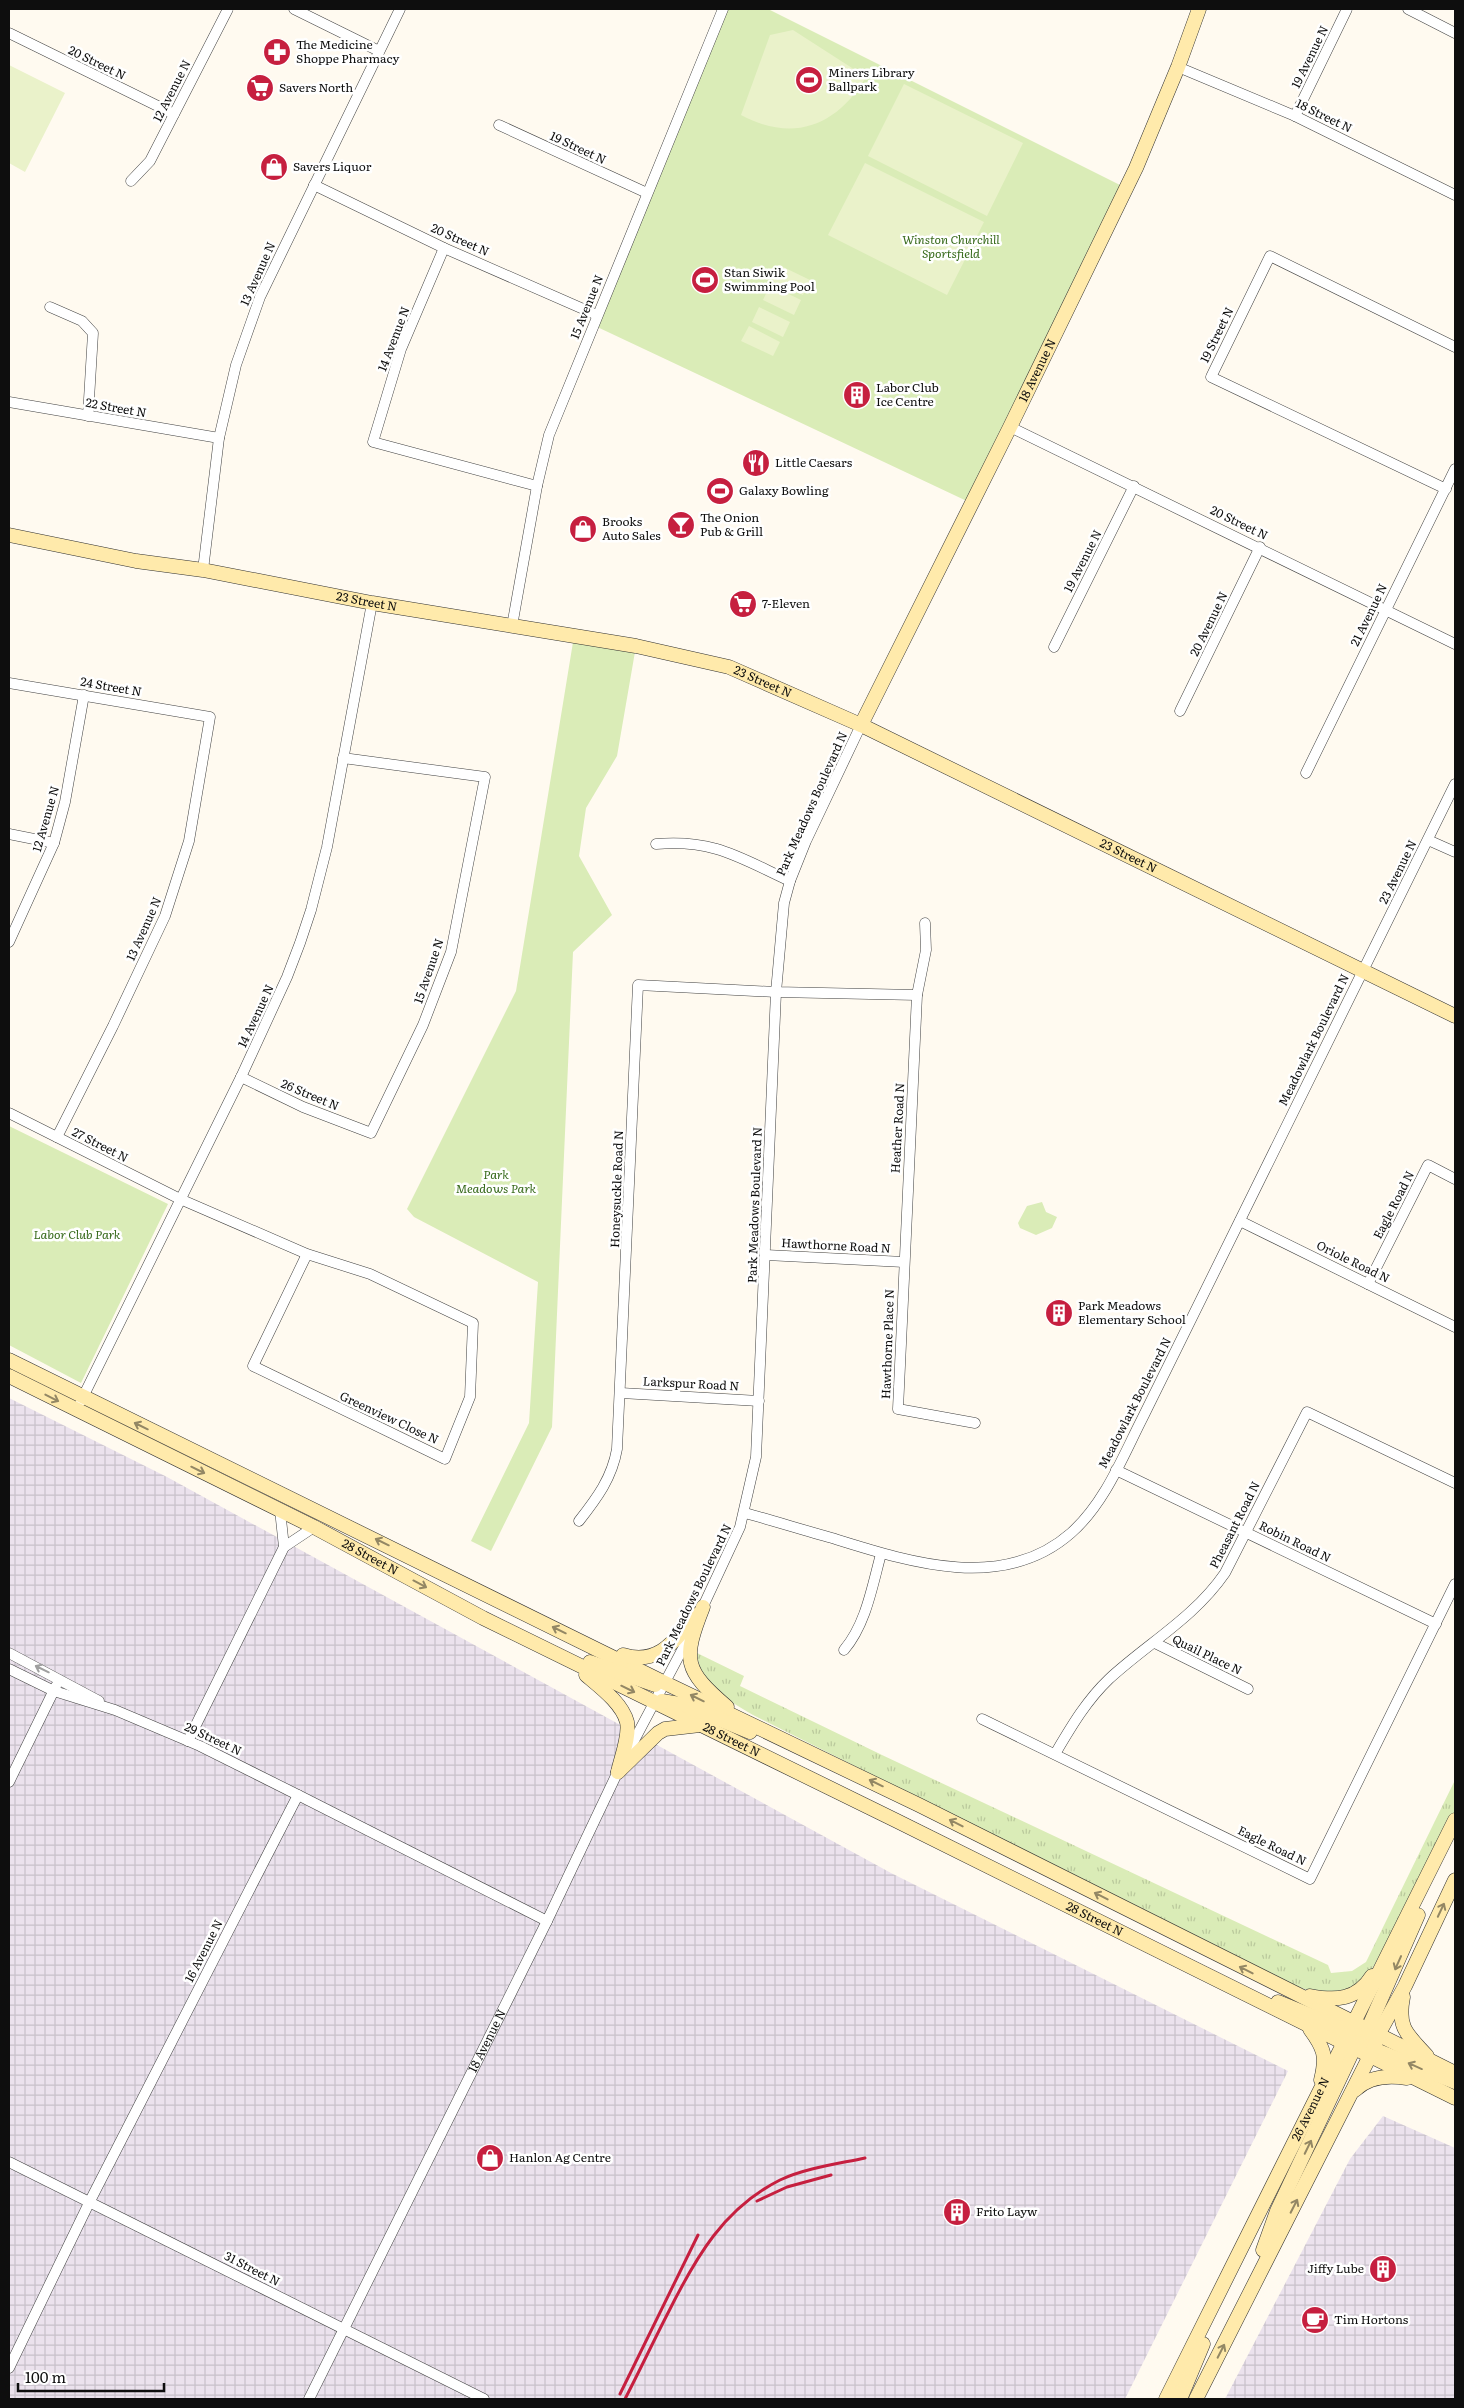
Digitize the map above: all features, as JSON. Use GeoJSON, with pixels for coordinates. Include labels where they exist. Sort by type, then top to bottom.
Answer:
{"type":"FeatureCollection","features":[{"type":"Feature","properties":{"kind":"main road","name":"18 Avenue N"},"geometry":{"type":"LineString","coordinates":[[861,725],[1010,427],[1136,168],[1178,67],[1199,9]]}},
{"type":"Feature","properties":{"kind":"main road","name":"23 Street N"},"geometry":{"type":"LineString","coordinates":[[9,535],[136,561],[203,570],[372,603],[636,646],[709,661],[750,675],[861,725],[1455,1016]]}},
{"type":"Feature","properties":{"kind":"main road","name":"28 Street N"},"geometry":{"type":"LineString","coordinates":[[9,1360],[80,1404],[483,1618],[1308,2026],[1362,2040],[1432,2062],[1455,2073]]}},
{"type":"Feature","properties":{"kind":"main road","name":"28 Street N"},"geometry":{"type":"LineString","coordinates":[[9,1376],[80,1404],[821,1756],[1289,1992],[1362,2040],[1416,2079],[1455,2098]]}},
{"type":"Feature","properties":{"kind":"main road"},"geometry":{"type":"LineString","coordinates":[[591,1646],[637,1660],[652,1656],[668,1647],[703,1607]]}},
{"type":"Feature","properties":{"kind":"main road"},"geometry":{"type":"LineString","coordinates":[[703,1607],[693,1633],[690,1653],[694,1674],[712,1694],[743,1720]]}},
{"type":"Feature","properties":{"kind":"main road"},"geometry":{"type":"LineString","coordinates":[[483,1618],[517,1628],[585,1660],[648,1684],[657,1685],[665,1683]]}},
{"type":"Feature","properties":{"kind":"main road"},"geometry":{"type":"LineString","coordinates":[[565,1658],[601,1687],[622,1710],[627,1723],[618,1772]]}},
{"type":"Feature","properties":{"kind":"main road"},"geometry":{"type":"LineString","coordinates":[[654,1702],[670,1701],[685,1705],[726,1724],[821,1756]]}},
{"type":"Feature","properties":{"kind":"main road"},"geometry":{"type":"LineString","coordinates":[[618,1772],[658,1733],[665,1729],[701,1725]]}},
{"type":"Feature","properties":{"kind":"main road"},"geometry":{"type":"LineString","coordinates":[[1243,2306],[1277,2211],[1362,2040],[1404,1948],[1455,1820]]}},
{"type":"Feature","properties":{"kind":"main road","name":"26 Avenue N"},"geometry":{"type":"LineString","coordinates":[[1198,2398],[1351,2094],[1362,2040],[1395,1942],[1455,1820]]}},
{"type":"Feature","properties":{"kind":"main road","name":"26 Avenue N"},"geometry":{"type":"LineString","coordinates":[[1166,2399],[1317,2100],[1405,1986],[1455,1880]]}},
{"type":"Feature","properties":{"kind":"main road"},"geometry":{"type":"LineString","coordinates":[[1289,1992],[1330,2000],[1349,1996],[1365,1987],[1395,1942]]}},
{"type":"Feature","properties":{"kind":"main road"},"geometry":{"type":"LineString","coordinates":[[1209,1977],[1279,2002],[1455,2082]]}},
{"type":"Feature","properties":{"kind":"main road"},"geometry":{"type":"LineString","coordinates":[[1405,1986],[1400,2022],[1432,2062]]}},
{"type":"Feature","properties":{"kind":"main road"},"geometry":{"type":"LineString","coordinates":[[1308,2026],[1321,2044],[1325,2062],[1317,2100]]}},
{"type":"Feature","properties":{"kind":"main road"},"geometry":{"type":"LineString","coordinates":[[1351,2094],[1364,2081],[1391,2076],[1416,2079]]}},
{"type":"Feature","properties":{"kind":"main road"},"geometry":{"type":"LineString","coordinates":[[1180,2399],[1234,2264]]}},
{"type":"Feature","properties":{"kind":"street","name":"12 Avenue N"},"geometry":{"type":"LineString","coordinates":[[131,181],[150,161],[228,9]]}},
{"type":"Feature","properties":{"kind":"street"},"geometry":{"type":"LineString","coordinates":[[294,9],[379,51]]}},
{"type":"Feature","properties":{"kind":"street","name":"13 Avenue N"},"geometry":{"type":"LineString","coordinates":[[203,570],[218,438],[236,366],[260,297],[400,9]]}},
{"type":"Feature","properties":{"kind":"street","name":"15 Avenue N"},"geometry":{"type":"LineString","coordinates":[[512,626],[536,486],[549,435],[723,9]]}},
{"type":"Feature","properties":{"kind":"street","name":"19 Avenue N"},"geometry":{"type":"LineString","coordinates":[[1295,116],[1347,9]]}},
{"type":"Feature","properties":{"kind":"street"},"geometry":{"type":"LineString","coordinates":[[1408,9],[1455,33]]}},
{"type":"Feature","properties":{"kind":"street","name":"20 Street N"},"geometry":{"type":"LineString","coordinates":[[9,34],[174,114]]}},
{"type":"Feature","properties":{"kind":"street","name":"18 Street N"},"geometry":{"type":"LineString","coordinates":[[1178,67],[1295,116],[1455,195]]}},
{"type":"Feature","properties":{"kind":"street","name":"19 Street N"},"geometry":{"type":"LineString","coordinates":[[499,125],[647,193]]}},
{"type":"Feature","properties":{"kind":"street","name":"20 Street N"},"geometry":{"type":"LineString","coordinates":[[314,185],[444,248],[597,315]]}},
{"type":"Feature","properties":{"kind":"street","name":"14 Avenue N"},"geometry":{"type":"LineString","coordinates":[[444,248],[401,349],[372,442],[536,486]]}},
{"type":"Feature","properties":{"kind":"street","name":"19 Street N"},"geometry":{"type":"LineString","coordinates":[[1446,489],[1211,377],[1270,256],[1455,347]]}},
{"type":"Feature","properties":{"kind":"street"},"geometry":{"type":"LineString","coordinates":[[50,307],[82,321],[93,334],[88,416]]}},
{"type":"Feature","properties":{"kind":"street","name":"22 Street N"},"geometry":{"type":"LineString","coordinates":[[9,402],[218,438]]}},
{"type":"Feature","properties":{"kind":"street","name":"20 Street N"},"geometry":{"type":"LineString","coordinates":[[1010,427],[1260,547],[1455,644]]}},
{"type":"Feature","properties":{"kind":"street","name":"21 Avenue N"},"geometry":{"type":"LineString","coordinates":[[1306,773],[1455,469]]}},
{"type":"Feature","properties":{"kind":"street","name":"19 Avenue N"},"geometry":{"type":"LineString","coordinates":[[1054,646],[1134,486]]}},
{"type":"Feature","properties":{"kind":"street","name":"20 Avenue N"},"geometry":{"type":"LineString","coordinates":[[1180,711],[1260,547]]}},
{"type":"Feature","properties":{"kind":"street","name":"14 Avenue N"},"geometry":{"type":"LineString","coordinates":[[80,1404],[241,1077],[287,977],[311,910],[327,846],[372,603]]}},
{"type":"Feature","properties":{"kind":"street","name":"24 Street N"},"geometry":{"type":"LineString","coordinates":[[9,683],[210,717]]}},
{"type":"Feature","properties":{"kind":"street","name":"12 Avenue N"},"geometry":{"type":"LineString","coordinates":[[9,942],[54,843],[65,802],[84,695]]}},
{"type":"Feature","properties":{"kind":"street","name":"13 Avenue N"},"geometry":{"type":"LineString","coordinates":[[57,1136],[113,1026],[165,916],[189,841],[210,717]]}},
{"type":"Feature","properties":{"kind":"street","name":"Park Meadows Boulevard N"},"geometry":{"type":"LineString","coordinates":[[665,1683],[735,1540],[745,1513],[756,1456],[776,992],[784,903],[790,881],[809,834],[861,725]]}},
{"type":"Feature","properties":{"kind":"street","name":"15 Avenue N"},"geometry":{"type":"LineString","coordinates":[[343,758],[485,777],[451,952],[423,1025],[371,1133]]}},
{"type":"Feature","properties":{"kind":"street","name":"23 Avenue N"},"geometry":{"type":"LineString","coordinates":[[1362,971],[1455,784]]}},
{"type":"Feature","properties":{"kind":"street"},"geometry":{"type":"LineString","coordinates":[[9,834],[54,843]]}},
{"type":"Feature","properties":{"kind":"street"},"geometry":{"type":"LineString","coordinates":[[1428,840],[1455,852]]}},
{"type":"Feature","properties":{"kind":"street"},"geometry":{"type":"LineString","coordinates":[[656,844],[686,842],[708,845],[790,881]]}},
{"type":"Feature","properties":{"kind":"street","name":"Heather Road N"},"geometry":{"type":"LineString","coordinates":[[904,1262],[917,995],[926,950],[925,924]]}},
{"type":"Feature","properties":{"kind":"street","name":"Meadowlark Boulevard N"},"geometry":{"type":"LineString","coordinates":[[745,1513],[881,1554],[962,1568],[990,1567],[1022,1562],[1037,1556],[1072,1532],[1098,1501],[1116,1470],[1362,971]]}},
{"type":"Feature","properties":{"kind":"street","name":"Honeysuckle Road N"},"geometry":{"type":"LineString","coordinates":[[579,1521],[602,1491],[615,1464],[622,1393],[638,985],[776,992]]}},
{"type":"Feature","properties":{"kind":"street"},"geometry":{"type":"LineString","coordinates":[[776,992],[917,995]]}},
{"type":"Feature","properties":{"kind":"street","name":"26 Street N"},"geometry":{"type":"LineString","coordinates":[[241,1077],[303,1108],[371,1133]]}},
{"type":"Feature","properties":{"kind":"street","name":"27 Street N"},"geometry":{"type":"LineString","coordinates":[[9,1113],[180,1200]]}},
{"type":"Feature","properties":{"kind":"street","name":"Eagle Road N"},"geometry":{"type":"LineString","coordinates":[[1368,1284],[1428,1165],[1455,1179]]}},
{"type":"Feature","properties":{"kind":"street","name":"Greenview Close N"},"geometry":{"type":"LineString","coordinates":[[180,1200],[307,1254],[370,1274],[473,1323],[470,1397],[445,1458],[253,1366],[307,1254]]}},
{"type":"Feature","properties":{"kind":"street","name":"Oriole Road N"},"geometry":{"type":"LineString","coordinates":[[1240,1221],[1455,1327]]}},
{"type":"Feature","properties":{"kind":"street","name":"Hawthorne Road N"},"geometry":{"type":"LineString","coordinates":[[766,1255],[904,1262]]}},
{"type":"Feature","properties":{"kind":"street","name":"Hawthorne Place N"},"geometry":{"type":"LineString","coordinates":[[904,1262],[898,1409],[975,1423]]}},
{"type":"Feature","properties":{"kind":"street","name":"Larkspur Road N"},"geometry":{"type":"LineString","coordinates":[[622,1393],[759,1401]]}},
{"type":"Feature","properties":{"kind":"street","name":"Pheasant Road N"},"geometry":{"type":"LineString","coordinates":[[1055,1754],[1073,1722],[1093,1695],[1123,1666],[1185,1618],[1225,1574],[1307,1412],[1455,1483]]}},
{"type":"Feature","properties":{"kind":"street","name":"Robin Road N"},"geometry":{"type":"LineString","coordinates":[[1116,1470],[1436,1624]]}},
{"type":"Feature","properties":{"kind":"street"},"geometry":{"type":"LineString","coordinates":[[280,1510],[284,1547]]}},
{"type":"Feature","properties":{"kind":"street"},"geometry":{"type":"LineString","coordinates":[[188,1741],[284,1547],[314,1527]]}},
{"type":"Feature","properties":{"kind":"street"},"geometry":{"type":"LineString","coordinates":[[844,1650],[854,1639],[860,1625],[881,1554]]}},
{"type":"Feature","properties":{"kind":"street","name":"Eagle Road N"},"geometry":{"type":"LineString","coordinates":[[982,1719],[1310,1879],[1455,1584]]}},
{"type":"Feature","properties":{"kind":"street","name":"Quail Place N"},"geometry":{"type":"LineString","coordinates":[[1155,1643],[1248,1689]]}},
{"type":"Feature","properties":{"kind":"street"},"geometry":{"type":"LineString","coordinates":[[9,1653],[60,1678],[115,1710]]}},
{"type":"Feature","properties":{"kind":"street"},"geometry":{"type":"LineString","coordinates":[[9,1670],[54,1691],[115,1710]]}},
{"type":"Feature","properties":{"kind":"street"},"geometry":{"type":"LineString","coordinates":[[9,1782],[60,1678]]}},
{"type":"Feature","properties":{"kind":"street","name":"18 Avenue N"},"geometry":{"type":"LineString","coordinates":[[309,2399],[547,1921],[618,1772],[665,1683]]}},
{"type":"Feature","properties":{"kind":"street","name":"29 Street N"},"geometry":{"type":"LineString","coordinates":[[115,1710],[188,1741],[298,1795]]}},
{"type":"Feature","properties":{"kind":"street"},"geometry":{"type":"LineString","coordinates":[[298,1795],[547,1921]]}},
{"type":"Feature","properties":{"kind":"street","name":"16 Avenue N"},"geometry":{"type":"LineString","coordinates":[[9,2368],[90,2201],[298,1795]]}},
{"type":"Feature","properties":{"kind":"street","name":"31 Street N"},"geometry":{"type":"LineString","coordinates":[[9,2162],[484,2399]]}},
{"type":"Feature","properties":{"kind":"shaded area"},"geometry":{"type":"Polygon","coordinates":[[[9,1398],[167,1477],[891,1873],[1288,2071],[1125,2399],[9,2399],[9,1398]]]}},
{"type":"Feature","properties":{"kind":"shaded area"},"geometry":{"type":"Polygon","coordinates":[[[1383,2116],[1455,2148],[1455,2399],[1225,2399],[1350,2159],[1383,2116]]]}},
{"type":"Feature","properties":{"kind":"green space","name":"Winston Churchill Sportsfield"},"geometry":{"type":"Polygon","coordinates":[[[723,9],[768,9],[1126,188],[971,503],[593,325],[723,9]]]}},
{"type":"Feature","properties":{"kind":"green space","name":"Miners Library Ballpark"},"geometry":{"type":"Polygon","coordinates":[[[793,30],[866,77],[842,108],[812,125],[796,128],[778,128],[741,115],[770,35],[793,30]]]}},
{"type":"Feature","properties":{"kind":"green space"},"geometry":{"type":"Polygon","coordinates":[[[9,65],[65,93],[25,172],[9,163],[9,65]]]}},
{"type":"Feature","properties":{"kind":"green space"},"geometry":{"type":"Polygon","coordinates":[[[904,84],[1023,143],[987,216],[868,156],[904,84]]]}},
{"type":"Feature","properties":{"kind":"green space","name":"Winston Churchill Sportsfield"},"geometry":{"type":"Polygon","coordinates":[[[865,163],[984,222],[947,295],[828,235],[865,163]]]}},
{"type":"Feature","properties":{"kind":"green space"},"geometry":{"type":"Polygon","coordinates":[[[779,265],[810,280],[803,295],[771,280],[779,265]]]}},
{"type":"Feature","properties":{"kind":"green space"},"geometry":{"type":"Polygon","coordinates":[[[770,285],[801,300],[794,315],[763,300],[770,285]]]}},
{"type":"Feature","properties":{"kind":"green space"},"geometry":{"type":"Polygon","coordinates":[[[759,307],[790,322],[783,337],[752,322],[759,307]]]}},
{"type":"Feature","properties":{"kind":"green space"},"geometry":{"type":"Polygon","coordinates":[[[749,326],[780,342],[773,356],[741,341],[749,326]]]}},
{"type":"Feature","properties":{"kind":"green space","name":"Park Meadows Park"},"geometry":{"type":"Polygon","coordinates":[[[574,636],[636,646],[617,756],[586,808],[579,856],[612,915],[573,952],[552,1427],[491,1551],[471,1541],[529,1423],[538,1282],[414,1217],[407,1209],[516,991],[574,636]]]}},
{"type":"Feature","properties":{"kind":"green space","name":"Labor Club Park"},"geometry":{"type":"Polygon","coordinates":[[[9,1126],[168,1204],[81,1383],[9,1345],[9,1126]]]}},
{"type":"Feature","properties":{"kind":"green space"},"geometry":{"type":"Polygon","coordinates":[[[1042,1202],[1046,1212],[1057,1217],[1052,1228],[1036,1235],[1020,1228],[1018,1223],[1027,1206],[1042,1202]]]}},
{"type":"Feature","properties":{"kind":"green space"},"geometry":{"type":"Polygon","coordinates":[[[697,1653],[744,1676],[740,1686],[1328,1965],[1331,1973],[1352,1971],[1366,1962],[1455,1780],[1455,1820],[1363,1985],[1330,1997],[1292,1985],[753,1715],[724,1697],[709,1684],[699,1665],[697,1653]]]}},
{"type":"Feature","properties":{"kind":"railway"},"geometry":{"type":"LineString","coordinates":[[625,2399],[679,2291],[701,2253],[727,2220],[760,2191],[780,2180],[811,2169],[865,2158]]}},
{"type":"Feature","properties":{"kind":"railway"},"geometry":{"type":"LineString","coordinates":[[757,2201],[787,2187],[831,2175]]}},
{"type":"Feature","properties":{"kind":"railway"},"geometry":{"type":"LineString","coordinates":[[620,2394],[698,2235]]}},
{"type":"Feature","properties":{"kind":"place","name":"The Medicine Shoppe Pharmacy"},"geometry":{"type":"Point","coordinates":[277,52]}},
{"type":"Feature","properties":{"kind":"place","name":"Miners Library Ballpark"},"geometry":{"type":"Point","coordinates":[809,80]}},
{"type":"Feature","properties":{"kind":"place","name":"Savers North"},"geometry":{"type":"Point","coordinates":[260,88]}},
{"type":"Feature","properties":{"kind":"place","name":"Savers Liquor"},"geometry":{"type":"Point","coordinates":[274,167]}},
{"type":"Feature","properties":{"kind":"place","name":"Stan Siwik Swimming Pool"},"geometry":{"type":"Point","coordinates":[705,280]}},
{"type":"Feature","properties":{"kind":"place","name":"Labor Club Ice Centre"},"geometry":{"type":"Point","coordinates":[857,395]}},
{"type":"Feature","properties":{"kind":"place","name":"Little Caesars"},"geometry":{"type":"Point","coordinates":[756,463]}},
{"type":"Feature","properties":{"kind":"place","name":"Galaxy Bowling"},"geometry":{"type":"Point","coordinates":[720,491]}},
{"type":"Feature","properties":{"kind":"place","name":"The Onion Pub & Grill"},"geometry":{"type":"Point","coordinates":[681,525]}},
{"type":"Feature","properties":{"kind":"place","name":"Brooks Auto Sales"},"geometry":{"type":"Point","coordinates":[583,529]}},
{"type":"Feature","properties":{"kind":"place","name":"7-Eleven"},"geometry":{"type":"Point","coordinates":[743,604]}},
{"type":"Feature","properties":{"kind":"place","name":"Park Meadows Elementary School"},"geometry":{"type":"Point","coordinates":[1059,1313]}},
{"type":"Feature","properties":{"kind":"place","name":"Hanlon Ag Centre"},"geometry":{"type":"Point","coordinates":[490,2158]}},
{"type":"Feature","properties":{"kind":"place","name":"Frito Layw"},"geometry":{"type":"Point","coordinates":[957,2212]}},
{"type":"Feature","properties":{"kind":"place","name":"Jiffy Lube"},"geometry":{"type":"Point","coordinates":[1383,2269]}},
{"type":"Feature","properties":{"kind":"place","name":"Tim Hortons"},"geometry":{"type":"Point","coordinates":[1315,2320]}}]}
